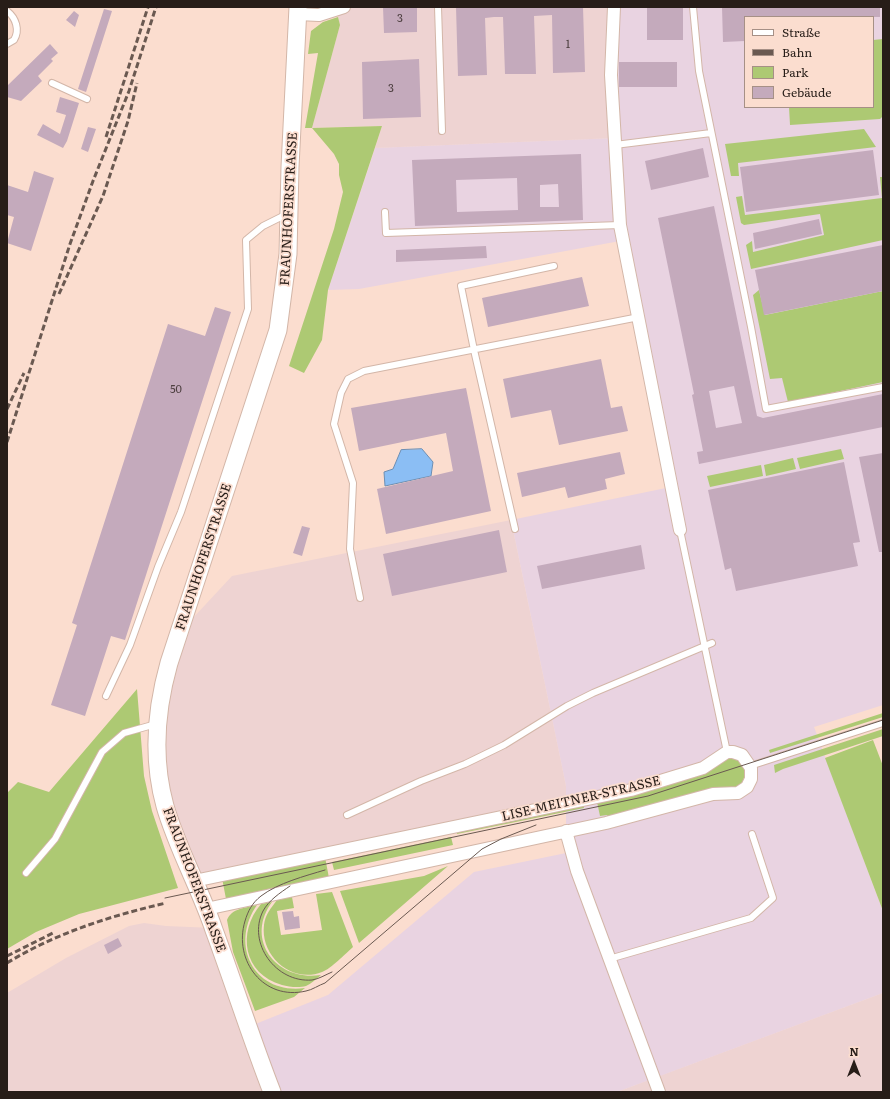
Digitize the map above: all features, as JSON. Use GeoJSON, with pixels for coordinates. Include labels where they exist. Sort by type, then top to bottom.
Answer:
{"type":"FeatureCollection","features":[{"type":"Feature","properties":{"kind":"main road","name":"FRAUNHOFERSTRASSE"},"geometry":{"type":"LineString","coordinates":[[272,1092],[206,909],[165,806],[157,764],[157,724],[162,688],[278,330],[288,254],[298,10]]}},
{"type":"Feature","properties":{"kind":"street"},"geometry":{"type":"LineString","coordinates":[[298,10],[321,11],[344,7]]}},
{"type":"Feature","properties":{"kind":"street"},"geometry":{"type":"LineString","coordinates":[[614,7],[611,75],[620,225],[680,530]]}},
{"type":"Feature","properties":{"kind":"street"},"geometry":{"type":"LineString","coordinates":[[726,752],[742,754],[750,766]]}},
{"type":"Feature","properties":{"kind":"street","name":"LISE-MEITNER-STRASSE"},"geometry":{"type":"LineString","coordinates":[[194,881],[631,790],[703,768],[726,752]]}},
{"type":"Feature","properties":{"kind":"street","name":"LISE-MEITNER-STRASSE"},"geometry":{"type":"LineString","coordinates":[[206,909],[637,816],[713,794],[738,793],[747,787],[751,779],[750,766]]}},
{"type":"Feature","properties":{"kind":"street"},"geometry":{"type":"LineString","coordinates":[[566,831],[576,871],[659,1092]]}},
{"type":"Feature","properties":{"kind":"lane"},"geometry":{"type":"LineString","coordinates":[[438,7],[442,132]]}},
{"type":"Feature","properties":{"kind":"lane"},"geometry":{"type":"LineString","coordinates":[[693,7],[695,43],[711,133],[750,322],[766,410],[883,387]]}},
{"type":"Feature","properties":{"kind":"lane"},"geometry":{"type":"LineString","coordinates":[[7,11],[12,15],[18,30],[14,40],[7,44]]}},
{"type":"Feature","properties":{"kind":"lane"},"geometry":{"type":"LineString","coordinates":[[52,83],[87,99]]}},
{"type":"Feature","properties":{"kind":"lane"},"geometry":{"type":"LineString","coordinates":[[615,145],[711,133]]}},
{"type":"Feature","properties":{"kind":"lane"},"geometry":{"type":"LineString","coordinates":[[385,212],[386,233],[620,225]]}},
{"type":"Feature","properties":{"kind":"lane"},"geometry":{"type":"LineString","coordinates":[[106,696],[130,645],[158,567],[181,512],[248,309],[246,240],[263,226],[289,213]]}},
{"type":"Feature","properties":{"kind":"lane"},"geometry":{"type":"LineString","coordinates":[[515,529],[461,286],[554,266]]}},
{"type":"Feature","properties":{"kind":"lane"},"geometry":{"type":"LineString","coordinates":[[360,598],[350,549],[353,483],[334,424],[341,393],[348,379],[364,371],[639,317]]}},
{"type":"Feature","properties":{"kind":"lane"},"geometry":{"type":"LineString","coordinates":[[680,530],[726,752]]}},
{"type":"Feature","properties":{"kind":"lane"},"geometry":{"type":"LineString","coordinates":[[347,815],[421,781],[465,764],[504,745],[567,706],[593,693],[712,643]]}},
{"type":"Feature","properties":{"kind":"lane"},"geometry":{"type":"LineString","coordinates":[[750,766],[883,723]]}},
{"type":"Feature","properties":{"kind":"lane"},"geometry":{"type":"LineString","coordinates":[[26,873],[55,839],[102,752],[124,733],[157,724]]}},
{"type":"Feature","properties":{"kind":"lane"},"geometry":{"type":"LineString","coordinates":[[609,960],[750,918],[773,898],[752,834]]}},
{"type":"Feature","properties":{"kind":"shaded area"},"geometry":{"type":"Polygon","coordinates":[[[322,7],[616,7],[615,138],[375,148],[382,126],[312,128],[340,25],[336,10],[319,15],[322,7]]]}},
{"type":"Feature","properties":{"kind":"shaded area"},"geometry":{"type":"Polygon","coordinates":[[[616,7],[883,7],[883,705],[814,727],[883,911],[883,993],[617,1092],[272,1092],[248,1027],[328,995],[474,872],[571,852],[566,831],[566,786],[511,520],[666,488],[620,241],[359,289],[328,290],[375,148],[615,138],[616,7]]]}},
{"type":"Feature","properties":{"kind":"shaded area"},"geometry":{"type":"Polygon","coordinates":[[[511,520],[566,786],[567,804],[194,881],[157,764],[179,633],[232,576],[511,520]]]}},
{"type":"Feature","properties":{"kind":"shaded area"},"geometry":{"type":"Polygon","coordinates":[[[144,923],[166,926],[214,928],[272,1092],[7,1092],[7,993],[66,958],[129,926],[144,923]]]}},
{"type":"Feature","properties":{"kind":"shaded area"},"geometry":{"type":"Polygon","coordinates":[[[883,993],[883,1092],[617,1092],[654,1078],[883,993]]]}},
{"type":"Feature","properties":{"kind":"green space"},"geometry":{"type":"Polygon","coordinates":[[[338,17],[340,25],[312,128],[305,128],[318,53],[308,54],[311,31],[323,22],[338,17]]]}},
{"type":"Feature","properties":{"kind":"green space"},"geometry":{"type":"Polygon","coordinates":[[[883,39],[883,116],[880,119],[790,125],[789,108],[874,108],[874,40],[883,39]]]}},
{"type":"Feature","properties":{"kind":"green space"},"geometry":{"type":"Polygon","coordinates":[[[382,126],[328,290],[322,340],[304,373],[289,366],[334,229],[343,192],[339,175],[339,164],[334,154],[312,128],[382,126]]]}},
{"type":"Feature","properties":{"kind":"green space"},"geometry":{"type":"Polygon","coordinates":[[[864,129],[876,147],[738,163],[739,176],[731,176],[725,144],[864,129]]]}},
{"type":"Feature","properties":{"kind":"green space"},"geometry":{"type":"Polygon","coordinates":[[[880,177],[883,177],[883,240],[751,269],[746,245],[752,241],[753,252],[824,235],[820,214],[744,225],[741,223],[736,197],[742,196],[745,215],[882,198],[880,177]]]}},
{"type":"Feature","properties":{"kind":"green space"},"geometry":{"type":"Polygon","coordinates":[[[759,290],[765,315],[883,291],[883,382],[788,402],[782,378],[770,379],[753,295],[759,290]]]}},
{"type":"Feature","properties":{"kind":"green space"},"geometry":{"type":"Polygon","coordinates":[[[841,449],[844,459],[800,469],[797,458],[841,449]]]}},
{"type":"Feature","properties":{"kind":"green space"},"geometry":{"type":"Polygon","coordinates":[[[793,458],[796,469],[766,476],[764,465],[793,458]]]}},
{"type":"Feature","properties":{"kind":"green space"},"geometry":{"type":"Polygon","coordinates":[[[761,465],[763,476],[710,487],[707,476],[761,465]]]}},
{"type":"Feature","properties":{"kind":"green space"},"geometry":{"type":"Polygon","coordinates":[[[137,689],[144,776],[152,811],[178,888],[79,914],[36,932],[7,949],[7,793],[18,782],[49,792],[137,689]]]}},
{"type":"Feature","properties":{"kind":"green space"},"geometry":{"type":"Polygon","coordinates":[[[883,713],[883,717],[770,753],[769,750],[883,713]]]}},
{"type":"Feature","properties":{"kind":"green space"},"geometry":{"type":"Polygon","coordinates":[[[883,729],[883,736],[775,773],[774,765],[883,729]]]}},
{"type":"Feature","properties":{"kind":"green space"},"geometry":{"type":"Polygon","coordinates":[[[873,740],[883,766],[883,911],[825,758],[873,740]]]}},
{"type":"Feature","properties":{"kind":"green space"},"geometry":{"type":"Polygon","coordinates":[[[730,758],[740,760],[744,767],[745,774],[742,783],[739,786],[609,819],[607,815],[600,816],[597,802],[730,758]]]}},
{"type":"Feature","properties":{"kind":"green space"},"geometry":{"type":"Polygon","coordinates":[[[583,804],[584,808],[457,834],[456,829],[583,804]]]}},
{"type":"Feature","properties":{"kind":"green space"},"geometry":{"type":"Polygon","coordinates":[[[451,837],[453,845],[334,870],[332,862],[451,837]]]}},
{"type":"Feature","properties":{"kind":"green space"},"geometry":{"type":"Polygon","coordinates":[[[325,857],[329,878],[226,899],[222,878],[325,857]]]}},
{"type":"Feature","properties":{"kind":"green space"},"geometry":{"type":"Polygon","coordinates":[[[448,866],[359,943],[340,891],[424,876],[448,866]]]}},
{"type":"Feature","properties":{"kind":"green space"},"geometry":{"type":"Polygon","coordinates":[[[332,892],[353,947],[334,965],[322,972],[311,975],[289,971],[280,965],[267,947],[264,936],[264,925],[269,912],[277,900],[292,897],[294,908],[277,911],[281,935],[322,930],[316,894],[332,892]]]}},
{"type":"Feature","properties":{"kind":"green space"},"geometry":{"type":"Polygon","coordinates":[[[272,902],[264,916],[262,930],[264,944],[270,955],[279,965],[291,972],[305,975],[321,975],[306,986],[288,986],[269,980],[259,972],[252,962],[248,951],[247,939],[253,915],[261,904],[272,902]]]}},
{"type":"Feature","properties":{"kind":"green space"},"geometry":{"type":"Polygon","coordinates":[[[257,905],[249,920],[246,936],[246,951],[251,964],[260,975],[272,984],[287,988],[305,988],[294,997],[255,1011],[233,952],[227,920],[232,913],[236,911],[257,905]]]}},
{"type":"Feature","properties":{"kind":"water"},"geometry":{"type":"Polygon","coordinates":[[[422,449],[433,462],[431,476],[385,486],[384,472],[393,469],[401,450],[422,449]]]}},
{"type":"Feature","properties":{"kind":"building"},"geometry":{"type":"Polygon","coordinates":[[[383,7],[417,7],[417,32],[384,33],[383,7]]]}},
{"type":"Feature","properties":{"kind":"building"},"geometry":{"type":"Polygon","coordinates":[[[456,7],[583,7],[585,72],[553,73],[552,15],[534,16],[536,74],[505,74],[503,17],[494,17],[485,18],[487,75],[458,76],[456,7]]]}},
{"type":"Feature","properties":{"kind":"building"},"geometry":{"type":"Polygon","coordinates":[[[647,7],[683,7],[683,40],[647,40],[647,7]]]}},
{"type":"Feature","properties":{"kind":"building"},"geometry":{"type":"Polygon","coordinates":[[[722,7],[880,7],[880,17],[744,16],[744,41],[723,42],[722,7]]]}},
{"type":"Feature","properties":{"kind":"building"},"geometry":{"type":"Polygon","coordinates":[[[104,9],[112,11],[86,92],[78,89],[104,9]]]}},
{"type":"Feature","properties":{"kind":"building"},"geometry":{"type":"Polygon","coordinates":[[[74,11],[79,15],[75,27],[66,20],[74,11]]]}},
{"type":"Feature","properties":{"kind":"building"},"geometry":{"type":"Polygon","coordinates":[[[50,44],[58,53],[51,59],[53,61],[38,76],[42,81],[21,101],[7,97],[7,86],[50,44]]]}},
{"type":"Feature","properties":{"kind":"building"},"geometry":{"type":"Polygon","coordinates":[[[419,59],[421,117],[363,119],[362,62],[419,59]]]}},
{"type":"Feature","properties":{"kind":"building"},"geometry":{"type":"Polygon","coordinates":[[[619,62],[677,62],[677,87],[619,87],[619,62]]]}},
{"type":"Feature","properties":{"kind":"building"},"geometry":{"type":"Polygon","coordinates":[[[60,97],[79,103],[67,141],[63,148],[37,135],[43,124],[60,134],[66,115],[56,112],[60,97]]]}},
{"type":"Feature","properties":{"kind":"building"},"geometry":{"type":"Polygon","coordinates":[[[88,127],[96,129],[88,152],[81,149],[88,127]]]}},
{"type":"Feature","properties":{"kind":"building"},"geometry":{"type":"Polygon","coordinates":[[[703,148],[709,177],[651,190],[645,161],[703,148]]]}},
{"type":"Feature","properties":{"kind":"building"},"geometry":{"type":"Polygon","coordinates":[[[873,150],[879,195],[746,212],[740,167],[873,150]]]}},
{"type":"Feature","properties":{"kind":"building"},"geometry":{"type":"Polygon","coordinates":[[[581,154],[583,220],[415,226],[412,160],[581,154]],[[517,178],[456,180],[457,212],[518,210],[517,178]],[[558,184],[540,185],[540,207],[559,207],[558,184]]]}},
{"type":"Feature","properties":{"kind":"building"},"geometry":{"type":"Polygon","coordinates":[[[34,171],[54,178],[31,251],[7,243],[14,217],[7,215],[7,185],[28,192],[34,171]]]}},
{"type":"Feature","properties":{"kind":"building"},"geometry":{"type":"Polygon","coordinates":[[[714,206],[757,416],[763,418],[883,394],[883,427],[699,464],[697,452],[703,451],[692,395],[694,394],[658,218],[714,206]],[[734,386],[709,391],[716,428],[742,423],[734,386]]]}},
{"type":"Feature","properties":{"kind":"building"},"geometry":{"type":"Polygon","coordinates":[[[819,219],[822,234],[755,249],[753,233],[819,219]]]}},
{"type":"Feature","properties":{"kind":"building"},"geometry":{"type":"Polygon","coordinates":[[[883,245],[883,291],[764,315],[755,270],[883,245]]]}},
{"type":"Feature","properties":{"kind":"building"},"geometry":{"type":"Polygon","coordinates":[[[486,246],[487,258],[396,262],[396,250],[486,246]]]}},
{"type":"Feature","properties":{"kind":"building"},"geometry":{"type":"Polygon","coordinates":[[[582,277],[589,306],[488,327],[482,298],[582,277]]]}},
{"type":"Feature","properties":{"kind":"building"},"geometry":{"type":"Polygon","coordinates":[[[215,307],[231,312],[125,640],[111,636],[85,716],[51,705],[77,625],[72,623],[168,324],[205,336],[215,307]]]}},
{"type":"Feature","properties":{"kind":"building"},"geometry":{"type":"Polygon","coordinates":[[[601,359],[611,408],[622,406],[628,431],[559,445],[551,410],[511,418],[503,379],[601,359]]]}},
{"type":"Feature","properties":{"kind":"building"},"geometry":{"type":"Polygon","coordinates":[[[466,388],[491,511],[386,534],[377,489],[453,471],[446,433],[359,451],[351,408],[466,388]]]}},
{"type":"Feature","properties":{"kind":"building"},"geometry":{"type":"Polygon","coordinates":[[[620,452],[625,474],[605,479],[607,489],[568,498],[565,487],[522,497],[517,473],[620,452]]]}},
{"type":"Feature","properties":{"kind":"building"},"geometry":{"type":"Polygon","coordinates":[[[883,453],[883,552],[879,552],[859,457],[883,453]]]}},
{"type":"Feature","properties":{"kind":"building"},"geometry":{"type":"Polygon","coordinates":[[[844,462],[860,542],[853,543],[858,566],[736,591],[731,568],[725,570],[708,490],[844,462]]]}},
{"type":"Feature","properties":{"kind":"building"},"geometry":{"type":"Polygon","coordinates":[[[302,526],[310,528],[302,556],[293,553],[302,526]]]}},
{"type":"Feature","properties":{"kind":"building"},"geometry":{"type":"Polygon","coordinates":[[[499,530],[507,572],[392,596],[383,554],[499,530]]]}},
{"type":"Feature","properties":{"kind":"building"},"geometry":{"type":"Polygon","coordinates":[[[641,545],[645,569],[542,589],[537,566],[641,545]]]}},
{"type":"Feature","properties":{"kind":"building"},"geometry":{"type":"Polygon","coordinates":[[[293,911],[294,917],[299,916],[300,928],[285,930],[282,912],[293,911]]]}},
{"type":"Feature","properties":{"kind":"building"},"geometry":{"type":"Polygon","coordinates":[[[118,938],[122,946],[108,954],[104,945],[118,938]]]}},
{"type":"Feature","properties":{"kind":"tram line"},"geometry":{"type":"LineString","coordinates":[[165,898],[648,796],[883,720]]}},
{"type":"Feature","properties":{"kind":"tram line"},"geometry":{"type":"LineString","coordinates":[[325,870],[292,880],[268,891],[255,901],[245,921],[242,936],[248,963],[255,975],[265,984],[277,990],[291,993],[306,991],[325,983],[482,849],[501,839],[536,825]]}},
{"type":"Feature","properties":{"kind":"tram line"},"geometry":{"type":"LineString","coordinates":[[290,886],[272,900],[263,911],[259,923],[259,936],[262,948],[268,959],[276,968],[287,975],[299,979],[312,980],[332,972]]}},
{"type":"Feature","properties":{"kind":"railway"},"geometry":{"type":"LineString","coordinates":[[106,137],[148,7]]}},
{"type":"Feature","properties":{"kind":"railway"},"geometry":{"type":"LineString","coordinates":[[7,442],[70,244],[93,181],[129,91],[156,7]]}},
{"type":"Feature","properties":{"kind":"railway"},"geometry":{"type":"LineString","coordinates":[[59,294],[103,196],[128,121],[137,83]]}},
{"type":"Feature","properties":{"kind":"railway"},"geometry":{"type":"LineString","coordinates":[[7,409],[24,373]]}},
{"type":"Feature","properties":{"kind":"railway"},"geometry":{"type":"LineString","coordinates":[[7,963],[64,934],[104,920],[166,903]]}},
{"type":"Feature","properties":{"kind":"railway"},"geometry":{"type":"LineString","coordinates":[[7,956],[55,932]]}}]}
